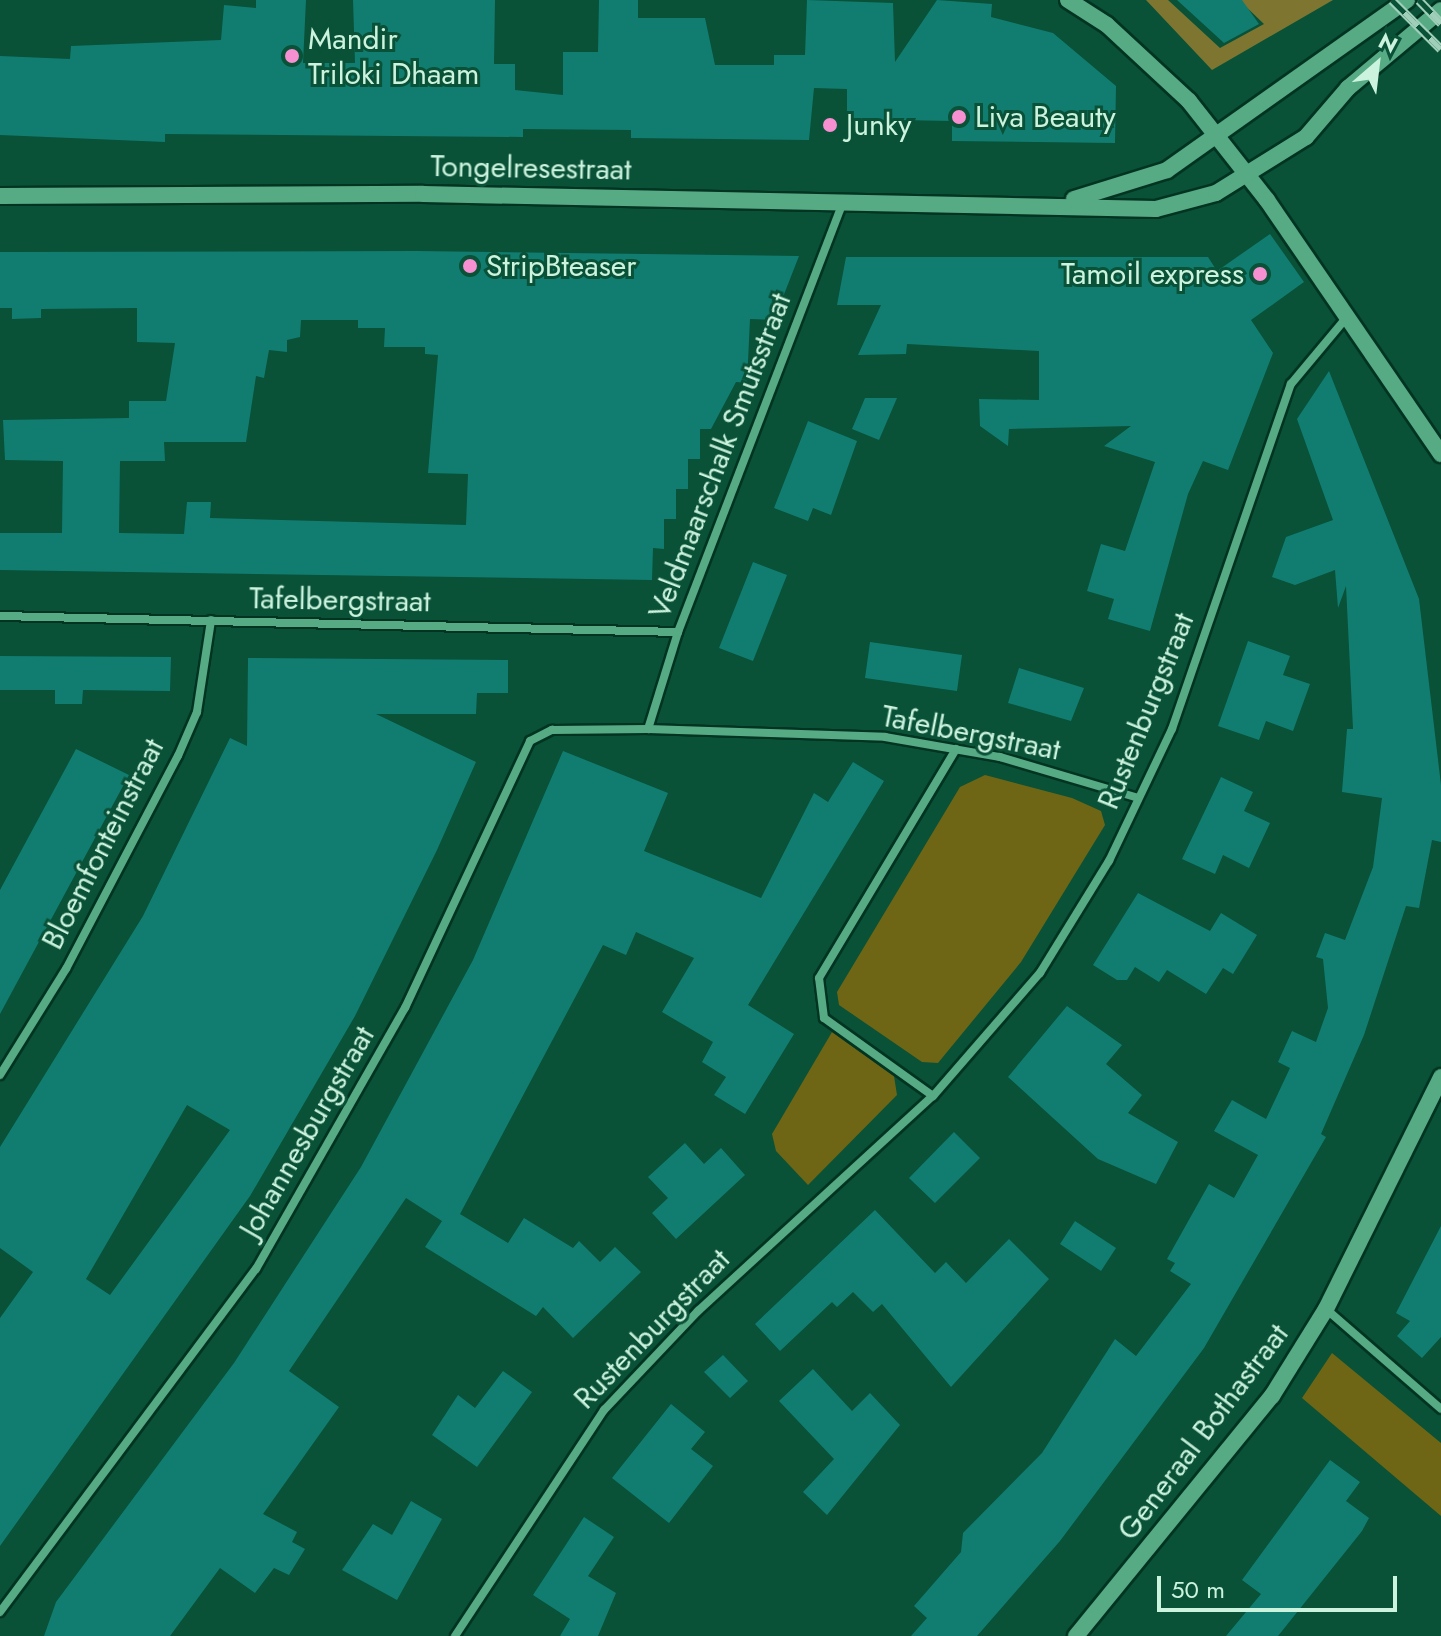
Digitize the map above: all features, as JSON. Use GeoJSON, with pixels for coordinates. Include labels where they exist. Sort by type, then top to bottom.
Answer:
{"type":"FeatureCollection","features":[{"type":"Feature","properties":{"kind":"main road"},"geometry":{"type":"LineString","coordinates":[[1068,0],[1107,25],[1219,138],[1349,315],[1441,454]]}},
{"type":"Feature","properties":{"kind":"main road","name":"Tongelresestraat"},"geometry":{"type":"LineString","coordinates":[[1061,203],[1167,170],[1219,138],[1407,0]]}},
{"type":"Feature","properties":{"kind":"main road","name":"Tongelresestraat"},"geometry":{"type":"LineString","coordinates":[[0,196],[1061,203],[1156,209],[1216,193],[1306,137],[1348,88],[1441,10]]}},
{"type":"Feature","properties":{"kind":"main road","name":"Generaal Bothastraat"},"geometry":{"type":"LineString","coordinates":[[1076,1636],[1246,1431],[1326,1309],[1441,1077]]}},
{"type":"Feature","properties":{"kind":"street","name":"Veldmaarschalk Smutsstraat"},"geometry":{"type":"LineString","coordinates":[[648,729],[678,632],[843,202]]}},
{"type":"Feature","properties":{"kind":"street","name":"Rustenburgstraat"},"geometry":{"type":"LineString","coordinates":[[455,1636],[563,1462],[613,1399],[698,1311],[933,1096],[1040,973],[1138,798],[1172,729],[1291,384],[1349,315]]}},
{"type":"Feature","properties":{"kind":"street","name":"Tafelbergstraat"},"geometry":{"type":"LineString","coordinates":[[0,616],[678,632]]}},
{"type":"Feature","properties":{"kind":"street","name":"Bloemfonteinstraat"},"geometry":{"type":"LineString","coordinates":[[0,1075],[66,969],[178,756],[197,712],[211,620]]}},
{"type":"Feature","properties":{"kind":"street","name":"Tafelbergstraat"},"geometry":{"type":"LineString","coordinates":[[648,729],[885,737],[956,749],[1138,798]]}},
{"type":"Feature","properties":{"kind":"street","name":"Johannesburgstraat"},"geometry":{"type":"LineString","coordinates":[[0,1612],[256,1269],[405,1008],[530,741],[552,730],[648,729]]}},
{"type":"Feature","properties":{"kind":"street"},"geometry":{"type":"LineString","coordinates":[[933,1096],[824,1018],[819,978],[956,749]]}},
{"type":"Feature","properties":{"kind":"street"},"geometry":{"type":"LineString","coordinates":[[1326,1309],[1441,1409]]}},
{"type":"Feature","properties":{"kind":"shaded area"},"geometry":{"type":"Polygon","coordinates":[[[1146,0],[1168,0],[1220,48],[1264,24],[1239,0],[1333,0],[1212,70],[1146,0]]]}},
{"type":"Feature","properties":{"kind":"shaded area"},"geometry":{"type":"Polygon","coordinates":[[[985,775],[1072,798],[1101,811],[1105,825],[1021,962],[938,1063],[922,1062],[839,1005],[837,992],[960,787],[985,775]]]}},
{"type":"Feature","properties":{"kind":"shaded area"},"geometry":{"type":"Polygon","coordinates":[[[832,1032],[894,1076],[897,1095],[808,1185],[776,1151],[772,1134],[832,1032]]]}},
{"type":"Feature","properties":{"kind":"shaded area"},"geometry":{"type":"Polygon","coordinates":[[[1332,1353],[1441,1443],[1441,1516],[1302,1398],[1332,1353]]]}},
{"type":"Feature","properties":{"kind":"building"},"geometry":{"type":"Polygon","coordinates":[[[256,0],[306,0],[303,63],[355,63],[353,0],[495,0],[494,64],[515,64],[515,90],[563,95],[563,52],[598,52],[599,0],[638,0],[638,18],[705,18],[715,65],[774,65],[774,55],[805,55],[807,0],[893,3],[895,62],[937,0],[992,4],[991,17],[1053,33],[1116,86],[1115,143],[952,141],[952,121],[847,119],[847,89],[814,88],[809,140],[631,138],[631,130],[523,129],[523,137],[165,134],[165,142],[0,135],[0,56],[70,59],[71,46],[221,40],[224,5],[256,8],[256,0]]]}},
{"type":"Feature","properties":{"kind":"building"},"geometry":{"type":"Polygon","coordinates":[[[1177,0],[1242,0],[1259,24],[1224,43],[1177,0]]]}},
{"type":"Feature","properties":{"kind":"building"},"geometry":{"type":"Polygon","coordinates":[[[1270,234],[1304,282],[1251,320],[1273,353],[1228,470],[1203,461],[1188,494],[1150,631],[1108,619],[1114,599],[1087,591],[1101,544],[1125,551],[1155,462],[1104,446],[1131,426],[1009,429],[1008,446],[980,426],[979,399],[1039,400],[1039,351],[907,344],[906,354],[858,355],[881,305],[837,305],[846,257],[1208,257],[1217,271],[1270,234]]]}},
{"type":"Feature","properties":{"kind":"building"},"geometry":{"type":"Polygon","coordinates":[[[416,251],[799,256],[774,320],[750,319],[747,383],[736,382],[711,429],[700,429],[700,459],[688,459],[688,489],[676,489],[676,519],[664,519],[664,549],[653,548],[652,580],[0,570],[0,533],[62,533],[63,461],[5,460],[3,420],[129,418],[129,401],[166,401],[175,343],[137,342],[137,308],[41,309],[41,318],[12,319],[12,308],[0,308],[0,252],[416,251]],[[301,320],[300,337],[287,340],[287,352],[269,350],[264,378],[256,376],[246,442],[164,442],[165,461],[120,461],[119,533],[184,534],[187,502],[211,502],[210,518],[466,525],[468,474],[428,473],[438,355],[425,354],[425,347],[384,347],[385,328],[358,328],[358,320],[301,320]]]}},
{"type":"Feature","properties":{"kind":"building"},"geometry":{"type":"Polygon","coordinates":[[[1329,371],[1419,599],[1441,785],[1441,842],[1432,840],[1419,908],[1406,906],[1364,1035],[1321,1134],[1326,1137],[1204,1348],[1060,1541],[977,1636],[911,1636],[927,1618],[914,1606],[961,1552],[963,1533],[1042,1453],[1115,1339],[1136,1356],[1191,1284],[1170,1271],[1175,1263],[1167,1259],[1209,1184],[1234,1198],[1258,1155],[1214,1131],[1232,1100],[1266,1119],[1290,1068],[1278,1062],[1292,1031],[1316,1042],[1328,1008],[1323,959],[1316,957],[1325,933],[1345,940],[1373,867],[1382,798],[1342,792],[1347,729],[1353,729],[1346,586],[1338,608],[1335,570],[1295,585],[1272,577],[1286,537],[1333,520],[1297,419],[1329,371]]]}},
{"type":"Feature","properties":{"kind":"building"},"geometry":{"type":"Polygon","coordinates":[[[865,398],[897,398],[879,440],[852,429],[865,398]]]}},
{"type":"Feature","properties":{"kind":"building"},"geometry":{"type":"Polygon","coordinates":[[[808,421],[857,441],[831,515],[813,508],[808,521],[774,508],[808,421]]]}},
{"type":"Feature","properties":{"kind":"building"},"geometry":{"type":"Polygon","coordinates":[[[753,562],[787,575],[753,661],[719,648],[753,562]]]}},
{"type":"Feature","properties":{"kind":"building"},"geometry":{"type":"Polygon","coordinates":[[[1248,641],[1290,656],[1283,675],[1310,684],[1293,731],[1266,721],[1259,740],[1218,726],[1248,641]]]}},
{"type":"Feature","properties":{"kind":"building"},"geometry":{"type":"Polygon","coordinates":[[[870,642],[962,655],[957,691],[865,678],[870,642]]]}},
{"type":"Feature","properties":{"kind":"building"},"geometry":{"type":"Polygon","coordinates":[[[0,656],[171,657],[170,691],[83,690],[82,704],[55,704],[55,690],[0,690],[0,656]]]}},
{"type":"Feature","properties":{"kind":"building"},"geometry":{"type":"Polygon","coordinates":[[[248,658],[508,660],[508,693],[477,693],[476,714],[376,714],[476,762],[437,850],[355,1016],[250,1196],[0,1546],[0,1318],[33,1272],[0,1248],[0,1147],[143,916],[230,738],[247,746],[248,658]],[[187,1105],[86,1279],[110,1295],[230,1130],[187,1105]]]}},
{"type":"Feature","properties":{"kind":"building"},"geometry":{"type":"Polygon","coordinates":[[[1019,668],[1084,688],[1071,721],[1008,703],[1019,668]]]}},
{"type":"Feature","properties":{"kind":"building"},"geometry":{"type":"Polygon","coordinates":[[[76,749],[129,775],[0,1014],[0,890],[76,749]]]}},
{"type":"Feature","properties":{"kind":"building"},"geometry":{"type":"Polygon","coordinates":[[[563,751],[668,793],[644,851],[761,898],[814,793],[828,802],[853,762],[884,781],[748,1005],[794,1034],[745,1114],[714,1095],[726,1077],[702,1062],[713,1042],[662,1012],[694,958],[636,932],[626,955],[603,945],[460,1214],[508,1243],[524,1218],[573,1248],[579,1241],[600,1262],[615,1247],[641,1272],[573,1338],[543,1307],[536,1316],[425,1247],[442,1221],[406,1198],[289,1371],[339,1407],[263,1514],[297,1532],[292,1542],[305,1549],[289,1575],[274,1568],[255,1593],[220,1568],[170,1636],[44,1636],[56,1602],[234,1363],[361,1167],[473,960],[563,751]]]}},
{"type":"Feature","properties":{"kind":"building"},"geometry":{"type":"Polygon","coordinates":[[[1221,777],[1253,792],[1244,811],[1270,823],[1249,868],[1223,855],[1215,874],[1182,859],[1221,777]]]}},
{"type":"Feature","properties":{"kind":"building"},"geometry":{"type":"Polygon","coordinates":[[[1138,893],[1210,931],[1221,913],[1257,935],[1233,974],[1223,968],[1206,994],[1167,970],[1159,982],[1135,967],[1127,980],[1117,980],[1093,965],[1138,893]]]}},
{"type":"Feature","properties":{"kind":"building"},"geometry":{"type":"Polygon","coordinates":[[[1067,1006],[1122,1045],[1106,1064],[1142,1095],[1128,1113],[1178,1142],[1156,1184],[1098,1159],[1008,1077],[1067,1006]]]}},
{"type":"Feature","properties":{"kind":"building"},"geometry":{"type":"Polygon","coordinates":[[[954,1132],[980,1158],[935,1203],[909,1178],[954,1132]]]}},
{"type":"Feature","properties":{"kind":"building"},"geometry":{"type":"Polygon","coordinates":[[[685,1143],[704,1164],[721,1148],[745,1175],[676,1239],[652,1213],[668,1198],[648,1177],[685,1143]]]}},
{"type":"Feature","properties":{"kind":"building"},"geometry":{"type":"Polygon","coordinates":[[[875,1210],[935,1273],[946,1262],[966,1283],[1009,1239],[1049,1279],[951,1387],[882,1304],[873,1312],[853,1292],[837,1307],[832,1302],[780,1351],[755,1324],[875,1210]]]}},
{"type":"Feature","properties":{"kind":"building"},"geometry":{"type":"Polygon","coordinates":[[[1075,1221],[1116,1248],[1101,1271],[1060,1244],[1075,1221]]]}},
{"type":"Feature","properties":{"kind":"building"},"geometry":{"type":"Polygon","coordinates":[[[1441,1226],[1441,1337],[1422,1358],[1397,1336],[1410,1321],[1396,1313],[1441,1226]]]}},
{"type":"Feature","properties":{"kind":"building"},"geometry":{"type":"Polygon","coordinates":[[[723,1355],[748,1381],[730,1398],[704,1372],[723,1355]]]}},
{"type":"Feature","properties":{"kind":"building"},"geometry":{"type":"Polygon","coordinates":[[[813,1369],[852,1411],[870,1393],[900,1425],[827,1515],[803,1492],[834,1459],[779,1401],[813,1369]]]}},
{"type":"Feature","properties":{"kind":"building"},"geometry":{"type":"Polygon","coordinates":[[[503,1371],[532,1392],[477,1467],[432,1435],[458,1395],[475,1408],[503,1371]]]}},
{"type":"Feature","properties":{"kind":"building"},"geometry":{"type":"Polygon","coordinates":[[[671,1404],[705,1432],[691,1449],[713,1466],[669,1523],[612,1478],[671,1404]]]}},
{"type":"Feature","properties":{"kind":"building"},"geometry":{"type":"Polygon","coordinates":[[[1330,1460],[1360,1482],[1346,1501],[1369,1518],[1362,1531],[1278,1636],[1226,1636],[1261,1594],[1242,1580],[1330,1460]]]}},
{"type":"Feature","properties":{"kind":"building"},"geometry":{"type":"Polygon","coordinates":[[[411,1501],[442,1519],[397,1600],[342,1570],[373,1524],[392,1535],[411,1501]]]}},
{"type":"Feature","properties":{"kind":"building"},"geometry":{"type":"Polygon","coordinates":[[[584,1517],[614,1537],[588,1576],[616,1593],[598,1636],[560,1636],[570,1619],[533,1595],[584,1517]]]}},
{"type":"Feature","properties":{"kind":"railway"},"geometry":{"type":"LineString","coordinates":[[1392,0],[1441,49]]}},
{"type":"Feature","properties":{"kind":"railway"},"geometry":{"type":"LineString","coordinates":[[1419,0],[1441,23]]}},
{"type":"Feature","properties":{"kind":"place","name":"Mandir Triloki Dhaam"},"geometry":{"type":"Point","coordinates":[292,56]}},
{"type":"Feature","properties":{"kind":"place","name":"Liva Beauty"},"geometry":{"type":"Point","coordinates":[959,117]}},
{"type":"Feature","properties":{"kind":"place","name":"Junky"},"geometry":{"type":"Point","coordinates":[830,125]}},
{"type":"Feature","properties":{"kind":"place","name":"StripBteaser"},"geometry":{"type":"Point","coordinates":[470,266]}},
{"type":"Feature","properties":{"kind":"place","name":"Tamoil express"},"geometry":{"type":"Point","coordinates":[1260,274]}}]}
